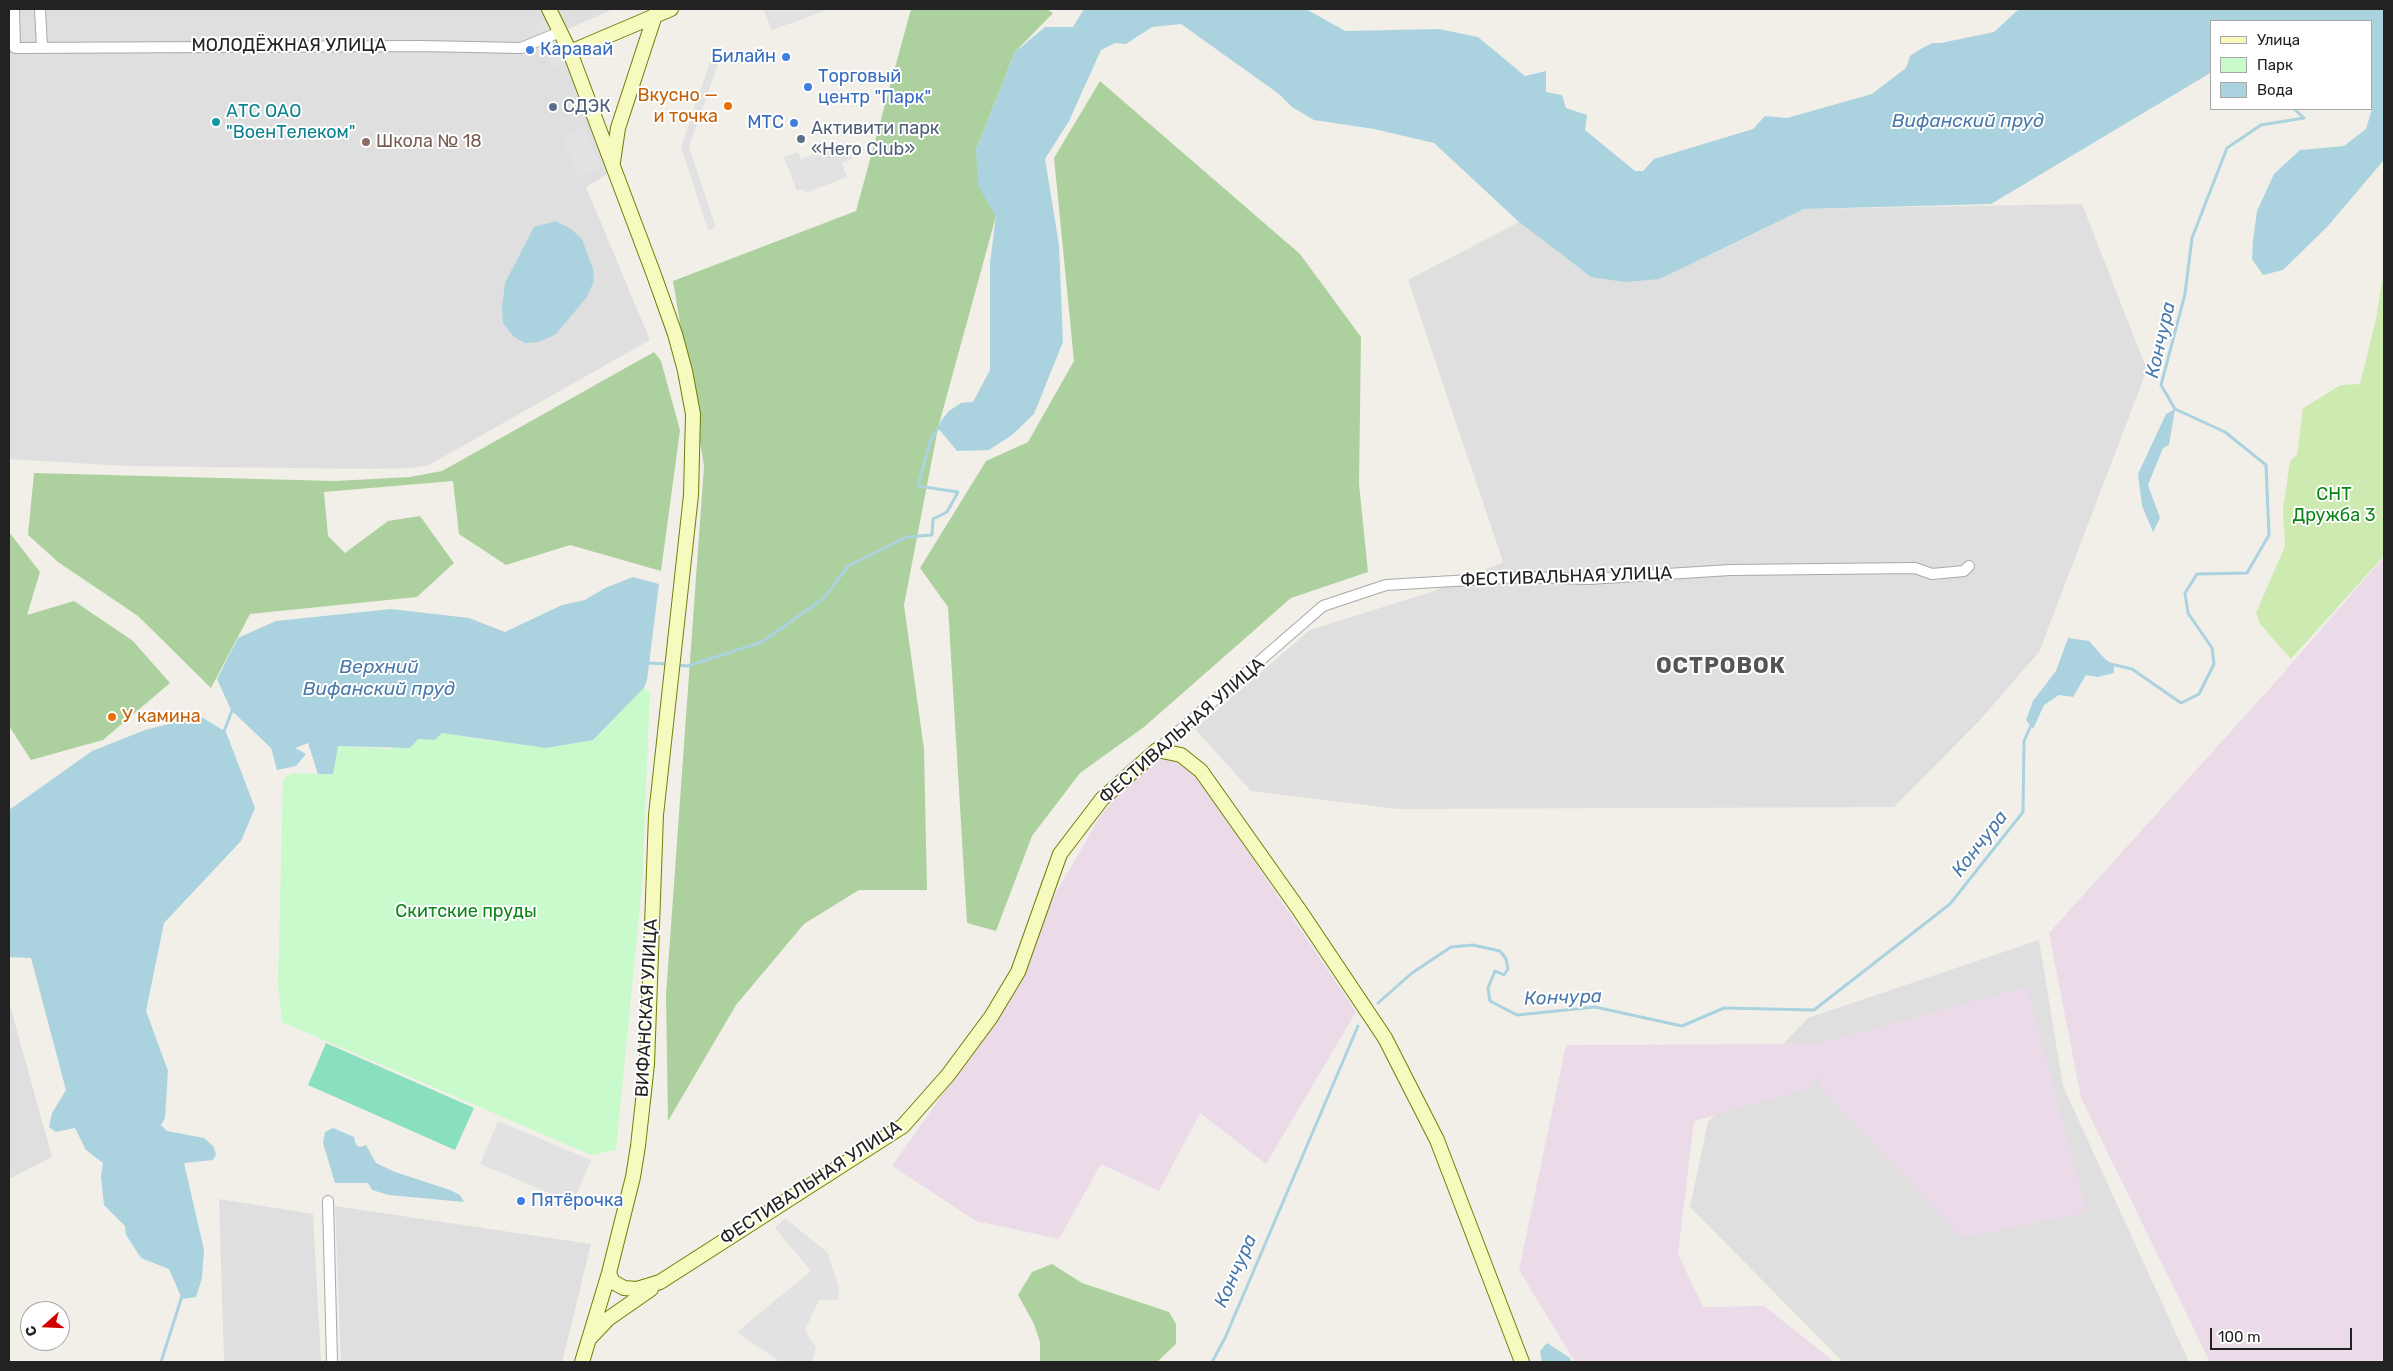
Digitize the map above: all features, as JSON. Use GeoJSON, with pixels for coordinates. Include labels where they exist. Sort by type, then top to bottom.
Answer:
{"type":"FeatureCollection","features":[{"type":"Feature","properties":{"kind":"main road","name":"ВИФАНСКАЯ УЛИЦА"},"geometry":{"type":"LineString","coordinates":[[549,9],[570,52],[613,163],[675,334],[686,371],[693,414],[691,495],[656,815],[647,1064],[633,1177],[609,1273],[582,1362]]}},
{"type":"Feature","properties":{"kind":"main road"},"geometry":{"type":"LineString","coordinates":[[570,52],[656,12],[671,9]]}},
{"type":"Feature","properties":{"kind":"main road"},"geometry":{"type":"LineString","coordinates":[[613,163],[618,128],[656,12]]}},
{"type":"Feature","properties":{"kind":"main road"},"geometry":{"type":"LineString","coordinates":[[1157,750],[1181,755],[1201,771],[1305,918],[1385,1038],[1437,1140],[1522,1362]]}},
{"type":"Feature","properties":{"kind":"main road","name":"ФЕСТИВАЛЬНАЯ УЛИЦА"},"geometry":{"type":"LineString","coordinates":[[609,1273],[613,1282],[624,1288],[637,1289],[660,1282],[902,1126],[959,1061],[991,1017],[1018,972],[1060,854],[1102,799],[1157,750]]}},
{"type":"Feature","properties":{"kind":"main road"},"geometry":{"type":"LineString","coordinates":[[588,1340],[608,1319],[660,1282]]}},
{"type":"Feature","properties":{"kind":"street","name":"МОЛОДЁЖНАЯ УЛИЦА"},"geometry":{"type":"LineString","coordinates":[[14,9],[15,48],[429,46],[521,48],[560,32]]}},
{"type":"Feature","properties":{"kind":"street"},"geometry":{"type":"LineString","coordinates":[[40,9],[42,48]]}},
{"type":"Feature","properties":{"kind":"street","name":"ФЕСТИВАЛЬНАЯ УЛИЦА"},"geometry":{"type":"LineString","coordinates":[[1157,750],[1323,606],[1386,585],[1521,577],[1589,579],[1730,570],[1915,568],[1932,574],[1964,571],[1969,566]]}},
{"type":"Feature","properties":{"kind":"street"},"geometry":{"type":"LineString","coordinates":[[328,1202],[332,1362]]}},
{"type":"Feature","properties":{"kind":"shaded area"},"geometry":{"type":"Polygon","coordinates":[[[9,9],[614,9],[561,32],[613,163],[608,174],[586,187],[650,340],[429,465],[412,468],[371,469],[127,466],[9,459],[9,9]]]}},
{"type":"Feature","properties":{"kind":"shaded area"},"geometry":{"type":"Polygon","coordinates":[[[763,9],[830,9],[772,30],[763,9]]]}},
{"type":"Feature","properties":{"kind":"shaded area"},"geometry":{"type":"Polygon","coordinates":[[[548,18],[568,63],[554,70],[534,25],[548,18]]]}},
{"type":"Feature","properties":{"kind":"shaded area"},"geometry":{"type":"Polygon","coordinates":[[[710,62],[718,64],[689,147],[716,228],[708,230],[681,147],[710,62]]]}},
{"type":"Feature","properties":{"kind":"shaded area"},"geometry":{"type":"Polygon","coordinates":[[[585,127],[602,168],[579,178],[562,138],[585,127]]]}},
{"type":"Feature","properties":{"kind":"shaded area"},"geometry":{"type":"Polygon","coordinates":[[[846,143],[852,159],[842,163],[847,177],[805,193],[803,189],[797,191],[784,157],[798,152],[801,159],[846,143]]]}},
{"type":"Feature","properties":{"kind":"shaded area"},"geometry":{"type":"Polygon","coordinates":[[[2082,204],[2147,370],[2039,652],[1981,719],[1894,807],[1398,809],[1251,791],[1195,729],[1310,630],[1431,592],[1503,562],[1408,280],[1519,222],[1591,277],[1660,279],[1804,209],[2082,204]]]}},
{"type":"Feature","properties":{"kind":"shaded area"},"geometry":{"type":"Polygon","coordinates":[[[2384,557],[2384,1362],[2210,1362],[2081,1098],[2049,933],[2279,678],[2384,557]]]}},
{"type":"Feature","properties":{"kind":"shaded area"},"geometry":{"type":"Polygon","coordinates":[[[1157,750],[1197,776],[1356,1012],[1266,1164],[1200,1113],[1159,1191],[1101,1164],[1059,1239],[976,1221],[892,1166],[1014,993],[1050,903],[1102,813],[1157,750]]]}},
{"type":"Feature","properties":{"kind":"shaded area"},"geometry":{"type":"Polygon","coordinates":[[[2039,940],[2063,1086],[2189,1362],[1843,1362],[1690,1207],[1708,1122],[1808,1018],[2039,940]]]}},
{"type":"Feature","properties":{"kind":"shaded area"},"geometry":{"type":"Polygon","coordinates":[[[2027,987],[2087,1212],[1962,1238],[1818,1085],[1817,1057],[1814,1087],[1694,1121],[1678,1254],[1703,1307],[1764,1306],[1833,1362],[1575,1362],[1519,1270],[1566,1045],[1816,1044],[2027,987]]]}},
{"type":"Feature","properties":{"kind":"shaded area"},"geometry":{"type":"Polygon","coordinates":[[[9,1002],[52,1157],[9,1179],[9,1002]]]}},
{"type":"Feature","properties":{"kind":"shaded area"},"geometry":{"type":"Polygon","coordinates":[[[498,1121],[591,1160],[573,1203],[480,1164],[498,1121]]]}},
{"type":"Feature","properties":{"kind":"shaded area"},"geometry":{"type":"Polygon","coordinates":[[[219,1199],[313,1214],[321,1362],[224,1362],[219,1199]]]}},
{"type":"Feature","properties":{"kind":"shaded area"},"geometry":{"type":"Polygon","coordinates":[[[335,1206],[591,1244],[562,1362],[341,1362],[335,1206]]]}},
{"type":"Feature","properties":{"kind":"shaded area"},"geometry":{"type":"Polygon","coordinates":[[[785,1218],[828,1253],[839,1289],[838,1300],[819,1300],[805,1330],[816,1348],[812,1362],[780,1362],[737,1332],[811,1271],[775,1228],[785,1218]]]}},
{"type":"Feature","properties":{"kind":"green space"},"geometry":{"type":"Polygon","coordinates":[[[911,9],[1047,9],[1053,13],[1015,52],[976,150],[996,216],[938,428],[904,605],[924,749],[927,890],[859,890],[804,924],[736,1005],[668,1121],[666,995],[704,466],[673,281],[856,211],[911,9]]]}},
{"type":"Feature","properties":{"kind":"green space"},"geometry":{"type":"Polygon","coordinates":[[[1100,81],[1300,254],[1361,337],[1359,484],[1368,572],[1291,598],[1144,727],[1080,773],[1032,836],[996,931],[967,923],[948,607],[920,568],[986,461],[1028,442],[1074,361],[1054,158],[1100,81]]]}},
{"type":"Feature","properties":{"kind":"green space","name":"СНТ Дружба 3"},"geometry":{"type":"Polygon","coordinates":[[[2384,270],[2384,556],[2291,659],[2260,624],[2256,613],[2285,546],[2283,510],[2290,461],[2297,455],[2303,408],[2341,385],[2360,384],[2376,319],[2384,270]]]}},
{"type":"Feature","properties":{"kind":"green space"},"geometry":{"type":"Polygon","coordinates":[[[654,352],[661,361],[680,430],[661,571],[570,545],[506,565],[459,534],[453,481],[324,492],[328,536],[345,553],[388,521],[420,516],[454,563],[417,597],[250,614],[211,688],[138,616],[58,562],[28,535],[34,473],[335,481],[410,477],[442,471],[654,352]]]}},
{"type":"Feature","properties":{"kind":"green space"},"geometry":{"type":"Polygon","coordinates":[[[9,532],[40,572],[27,615],[74,601],[133,641],[170,683],[103,740],[31,760],[9,726],[9,532]]]}},
{"type":"Feature","properties":{"kind":"green space","name":"Скитские пруды"},"geometry":{"type":"Polygon","coordinates":[[[644,688],[650,691],[642,885],[616,1150],[591,1155],[282,1022],[278,984],[283,779],[292,773],[332,774],[337,746],[389,749],[418,739],[435,740],[442,733],[490,741],[593,740],[644,688]]]}},
{"type":"Feature","properties":{"kind":"green space"},"geometry":{"type":"Polygon","coordinates":[[[326,1043],[474,1108],[455,1150],[308,1085],[326,1043]]]}},
{"type":"Feature","properties":{"kind":"green space"},"geometry":{"type":"Polygon","coordinates":[[[1052,1264],[1082,1283],[1169,1312],[1176,1324],[1176,1344],[1157,1362],[1040,1362],[1040,1342],[1034,1324],[1018,1295],[1032,1272],[1052,1264]]]}},
{"type":"Feature","properties":{"kind":"water","name":"Вифанский пруд"},"geometry":{"type":"Polygon","coordinates":[[[1084,9],[1306,9],[1345,31],[1439,29],[1478,37],[1525,76],[1546,71],[1546,92],[1562,95],[1566,108],[1587,115],[1585,130],[1635,171],[1643,171],[1654,159],[1753,129],[1765,116],[1787,118],[1872,94],[1906,68],[1910,56],[1924,47],[1933,43],[1994,32],[2019,9],[2384,9],[2384,160],[2327,227],[2283,270],[2263,275],[2252,259],[2253,240],[2257,211],[2274,174],[2300,150],[2344,146],[2366,129],[2373,110],[2373,20],[2210,20],[2210,73],[1991,204],[1804,209],[1660,279],[1625,282],[1591,277],[1519,222],[1434,143],[1374,129],[1314,120],[1292,107],[1279,94],[1181,24],[1152,27],[1126,44],[1115,43],[1101,50],[1069,121],[1045,159],[1059,245],[1063,342],[1034,414],[1012,435],[989,450],[957,451],[938,428],[949,411],[961,403],[973,402],[990,370],[990,263],[996,216],[978,186],[976,150],[1015,52],[1045,27],[1073,27],[1084,9]]]}},
{"type":"Feature","properties":{"kind":"water"},"geometry":{"type":"Polygon","coordinates":[[[556,221],[571,229],[582,239],[593,269],[594,281],[587,297],[556,334],[539,342],[525,343],[513,336],[503,323],[502,308],[505,283],[534,227],[556,221]]]}},
{"type":"Feature","properties":{"kind":"water"},"geometry":{"type":"Polygon","coordinates":[[[2175,409],[2169,445],[2163,448],[2148,485],[2160,518],[2153,532],[2142,506],[2138,474],[2166,414],[2175,409]]]}},
{"type":"Feature","properties":{"kind":"water","name":"Верхний Вифанский пруд"},"geometry":{"type":"Polygon","coordinates":[[[633,577],[659,584],[647,680],[644,688],[593,740],[546,748],[442,733],[435,740],[418,739],[410,748],[338,746],[333,774],[318,774],[308,743],[295,748],[306,754],[296,766],[277,770],[271,748],[231,710],[217,679],[238,638],[276,621],[391,609],[469,618],[505,632],[562,605],[585,600],[605,588],[633,577]]]}},
{"type":"Feature","properties":{"kind":"water"},"geometry":{"type":"Polygon","coordinates":[[[2068,638],[2089,641],[2106,660],[2114,665],[2114,673],[2098,677],[2086,675],[2073,697],[2059,695],[2044,705],[2033,729],[2026,720],[2033,701],[2056,671],[2068,638]]]}},
{"type":"Feature","properties":{"kind":"water"},"geometry":{"type":"Polygon","coordinates":[[[200,716],[226,732],[255,808],[241,841],[164,923],[146,1011],[168,1071],[165,1118],[161,1125],[167,1131],[204,1138],[213,1146],[216,1154],[213,1160],[184,1163],[204,1250],[202,1278],[196,1297],[182,1299],[169,1269],[141,1258],[126,1235],[125,1226],[104,1205],[101,1176],[103,1163],[86,1150],[75,1128],[56,1132],[49,1127],[52,1113],[66,1090],[31,958],[9,957],[9,810],[92,751],[145,730],[200,716]]]}},
{"type":"Feature","properties":{"kind":"water"},"geometry":{"type":"Polygon","coordinates":[[[333,1128],[354,1137],[356,1145],[360,1147],[366,1145],[376,1163],[395,1172],[450,1190],[460,1195],[464,1202],[389,1195],[372,1190],[368,1183],[335,1183],[323,1143],[325,1132],[333,1128]]]}},
{"type":"Feature","properties":{"kind":"water"},"geometry":{"type":"Polygon","coordinates":[[[1547,1343],[1570,1358],[1572,1362],[1542,1362],[1540,1351],[1547,1343]]]}},
{"type":"Feature","properties":{"kind":"waterway","name":"Кончура"},"geometry":{"type":"LineString","coordinates":[[2110,664],[2132,669],[2181,703],[2199,694],[2214,664],[2212,648],[2188,613],[2185,593],[2197,574],[2247,573],[2269,535],[2266,465],[2225,432],[2175,409],[2161,385],[2185,294],[2192,238],[2227,148],[2261,125],[2304,118],[2295,110]]}},
{"type":"Feature","properties":{"kind":"waterway"},"geometry":{"type":"LineString","coordinates":[[675,665],[688,666],[762,642],[824,598],[848,566],[907,537],[932,535],[933,519],[947,512],[958,492],[918,486],[930,442],[938,428],[941,427]]}},
{"type":"Feature","properties":{"kind":"waterway"},"geometry":{"type":"LineString","coordinates":[[645,663],[669,664]]}},
{"type":"Feature","properties":{"kind":"waterway"},"geometry":{"type":"LineString","coordinates":[[223,734],[233,708]]}},
{"type":"Feature","properties":{"kind":"waterway","name":"Кончура"},"geometry":{"type":"LineString","coordinates":[[1378,1003],[1412,973],[1451,947],[1473,945],[1500,951],[1506,959],[1508,969],[1504,975],[1495,971],[1488,988],[1490,1001],[1517,1015],[1595,1007],[1682,1026],[1724,1008],[1814,1010],[1950,904],[2023,812],[2024,741],[2032,723]]}},
{"type":"Feature","properties":{"kind":"waterway","name":"Кончура"},"geometry":{"type":"LineString","coordinates":[[1212,1362],[1225,1338],[1358,1026]]}},
{"type":"Feature","properties":{"kind":"waterway"},"geometry":{"type":"LineString","coordinates":[[161,1362],[182,1296]]}},
{"type":"Feature","properties":{"kind":"place","name":"Каравай"},"geometry":{"type":"Point","coordinates":[530,50]}},
{"type":"Feature","properties":{"kind":"place","name":"Билайн"},"geometry":{"type":"Point","coordinates":[786,57]}},
{"type":"Feature","properties":{"kind":"place","name":"Торговый центр \"Парк\""},"geometry":{"type":"Point","coordinates":[808,87]}},
{"type":"Feature","properties":{"kind":"place","name":"Вкусно — и точка"},"geometry":{"type":"Point","coordinates":[728,106]}},
{"type":"Feature","properties":{"kind":"place","name":"СДЭК"},"geometry":{"type":"Point","coordinates":[553,107]}},
{"type":"Feature","properties":{"kind":"place","name":"АТС ОАО \"ВоенТелеком\""},"geometry":{"type":"Point","coordinates":[216,122]}},
{"type":"Feature","properties":{"kind":"place","name":"МТС"},"geometry":{"type":"Point","coordinates":[794,123]}},
{"type":"Feature","properties":{"kind":"place","name":"Активити парк «Hero Club»"},"geometry":{"type":"Point","coordinates":[801,139]}},
{"type":"Feature","properties":{"kind":"place","name":"Школа № 18"},"geometry":{"type":"Point","coordinates":[366,142]}},
{"type":"Feature","properties":{"kind":"place","name":"У камина"},"geometry":{"type":"Point","coordinates":[112,717]}},
{"type":"Feature","properties":{"kind":"place","name":"Пятёрочка"},"geometry":{"type":"Point","coordinates":[521,1201]}},
{"type":"Feature","properties":{"kind":"district","name":"ОСТРОВОК"},"geometry":{"type":"Point","coordinates":[1721,667]}}]}
